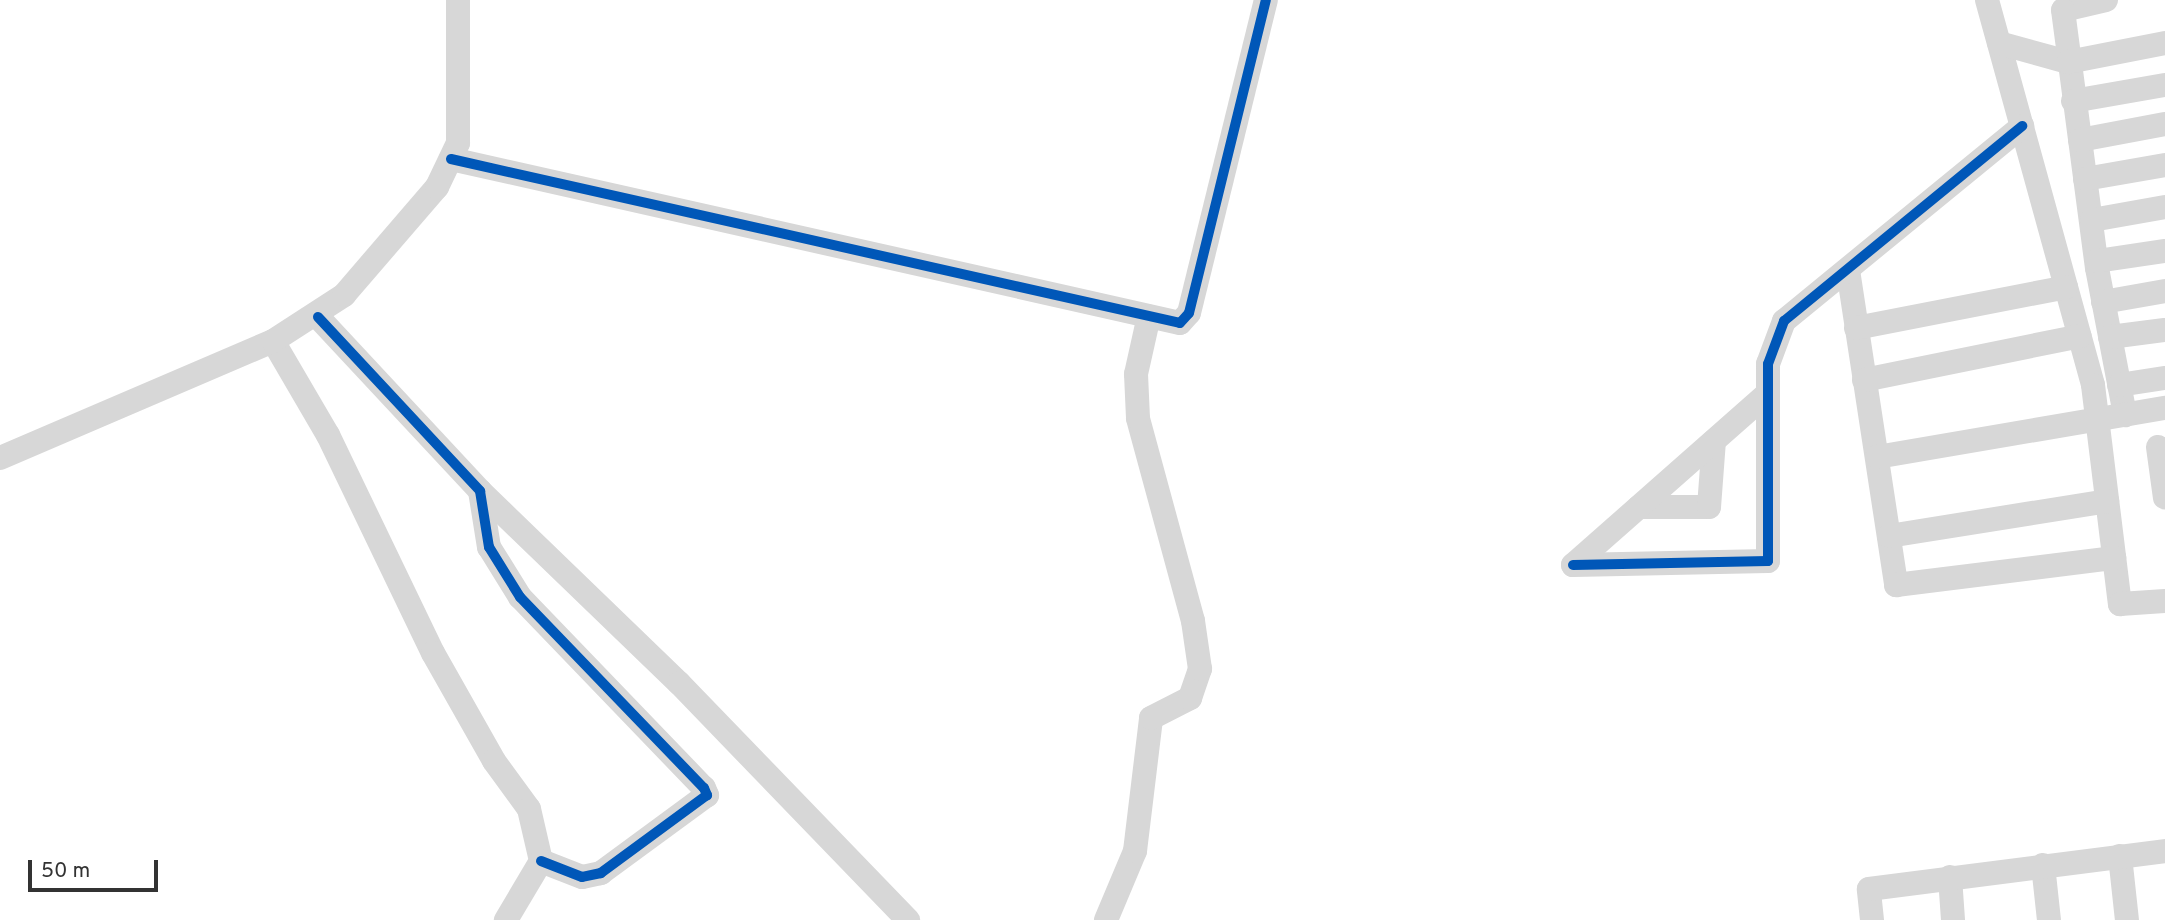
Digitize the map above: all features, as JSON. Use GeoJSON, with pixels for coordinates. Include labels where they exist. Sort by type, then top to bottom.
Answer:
{"type":"FeatureCollection","features":[{"type":"Feature","properties":{"kind":"street"},"geometry":{"type":"LineString","coordinates":[[0,458],[273,341],[318,317],[344,296],[438,187],[458,143],[458,0]]}},
{"type":"Feature","properties":{"kind":"street"},"geometry":{"type":"LineString","coordinates":[[450,159],[1180,323],[1189,313],[1266,0]]}},
{"type":"Feature","properties":{"kind":"street"},"geometry":{"type":"LineString","coordinates":[[1987,0],[2080,337],[2097,420],[2120,604],[2165,601]]}},
{"type":"Feature","properties":{"kind":"street"},"geometry":{"type":"LineString","coordinates":[[2106,0],[2063,10],[2073,101],[2103,302],[2125,415]]}},
{"type":"Feature","properties":{"kind":"street"},"geometry":{"type":"LineString","coordinates":[[1999,43],[2068,62],[2165,43]]}},
{"type":"Feature","properties":{"kind":"street"},"geometry":{"type":"LineString","coordinates":[[2073,101],[2165,85]]}},
{"type":"Feature","properties":{"kind":"street"},"geometry":{"type":"LineString","coordinates":[[2080,140],[2165,124]]}},
{"type":"Feature","properties":{"kind":"street"},"geometry":{"type":"LineString","coordinates":[[1768,393],[1573,565],[1768,561],[1768,393],[1768,364],[1784,321],[2022,126]]}},
{"type":"Feature","properties":{"kind":"street"},"geometry":{"type":"LineString","coordinates":[[2085,179],[2165,165]]}},
{"type":"Feature","properties":{"kind":"street"},"geometry":{"type":"LineString","coordinates":[[2092,220],[2165,207]]}},
{"type":"Feature","properties":{"kind":"street"},"geometry":{"type":"LineString","coordinates":[[2097,261],[2165,251]]}},
{"type":"Feature","properties":{"kind":"street"},"geometry":{"type":"LineString","coordinates":[[1848,270],[1896,584],[2114,558]]}},
{"type":"Feature","properties":{"kind":"street"},"geometry":{"type":"LineString","coordinates":[[1856,328],[2066,287]]}},
{"type":"Feature","properties":{"kind":"street"},"geometry":{"type":"LineString","coordinates":[[2103,302],[2165,291]]}},
{"type":"Feature","properties":{"kind":"street"},"geometry":{"type":"LineString","coordinates":[[1106,920],[1135,850],[1151,718],[1190,698],[1200,669],[1194,621],[1138,418],[1136,373],[1149,316]]}},
{"type":"Feature","properties":{"kind":"street"},"geometry":{"type":"LineString","coordinates":[[318,317],[480,491],[679,683],[908,920]]}},
{"type":"Feature","properties":{"kind":"street"},"geometry":{"type":"LineString","coordinates":[[2110,337],[2165,330]]}},
{"type":"Feature","properties":{"kind":"street"},"geometry":{"type":"LineString","coordinates":[[1864,380],[2080,337]]}},
{"type":"Feature","properties":{"kind":"street"},"geometry":{"type":"LineString","coordinates":[[273,341],[328,435],[433,653],[528,809],[541,860],[506,920]]}},
{"type":"Feature","properties":{"kind":"street"},"geometry":{"type":"LineString","coordinates":[[2119,385],[2165,378]]}},
{"type":"Feature","properties":{"kind":"street"},"geometry":{"type":"LineString","coordinates":[[1877,457],[2165,408]]}},
{"type":"Feature","properties":{"kind":"street"},"geometry":{"type":"LineString","coordinates":[[1639,507],[1709,507],[1714,441]]}},
{"type":"Feature","properties":{"kind":"street"},"geometry":{"type":"LineString","coordinates":[[2158,447],[2165,498]]}},
{"type":"Feature","properties":{"kind":"street"},"geometry":{"type":"LineString","coordinates":[[480,491],[489,547],[520,597],[691,771],[707,795],[601,873],[582,877],[541,860]]}},
{"type":"Feature","properties":{"kind":"street"},"geometry":{"type":"LineString","coordinates":[[1889,536],[2107,501]]}},
{"type":"Feature","properties":{"kind":"street"},"geometry":{"type":"LineString","coordinates":[[1872,920],[1869,889],[2165,850]]}},
{"type":"Feature","properties":{"kind":"street"},"geometry":{"type":"LineString","coordinates":[[2120,856],[2127,920]]}},
{"type":"Feature","properties":{"kind":"street"},"geometry":{"type":"LineString","coordinates":[[2043,865],[2049,920]]}},
{"type":"Feature","properties":{"kind":"street"},"geometry":{"type":"LineString","coordinates":[[1950,877],[1953,920]]}},
{"type":"Feature","properties":{"kind":"cycle path"},"geometry":{"type":"LineString","coordinates":[[451,159],[1180,323],[1189,313],[1266,0]]}},
{"type":"Feature","properties":{"kind":"cycle path"},"geometry":{"type":"LineString","coordinates":[[1573,565],[1768,561],[1768,364],[1784,321],[2022,126]]}},
{"type":"Feature","properties":{"kind":"cycle path"},"geometry":{"type":"LineString","coordinates":[[318,317],[480,491],[489,547],[520,597],[704,788],[707,795],[601,873],[582,877],[541,861]]}}]}
